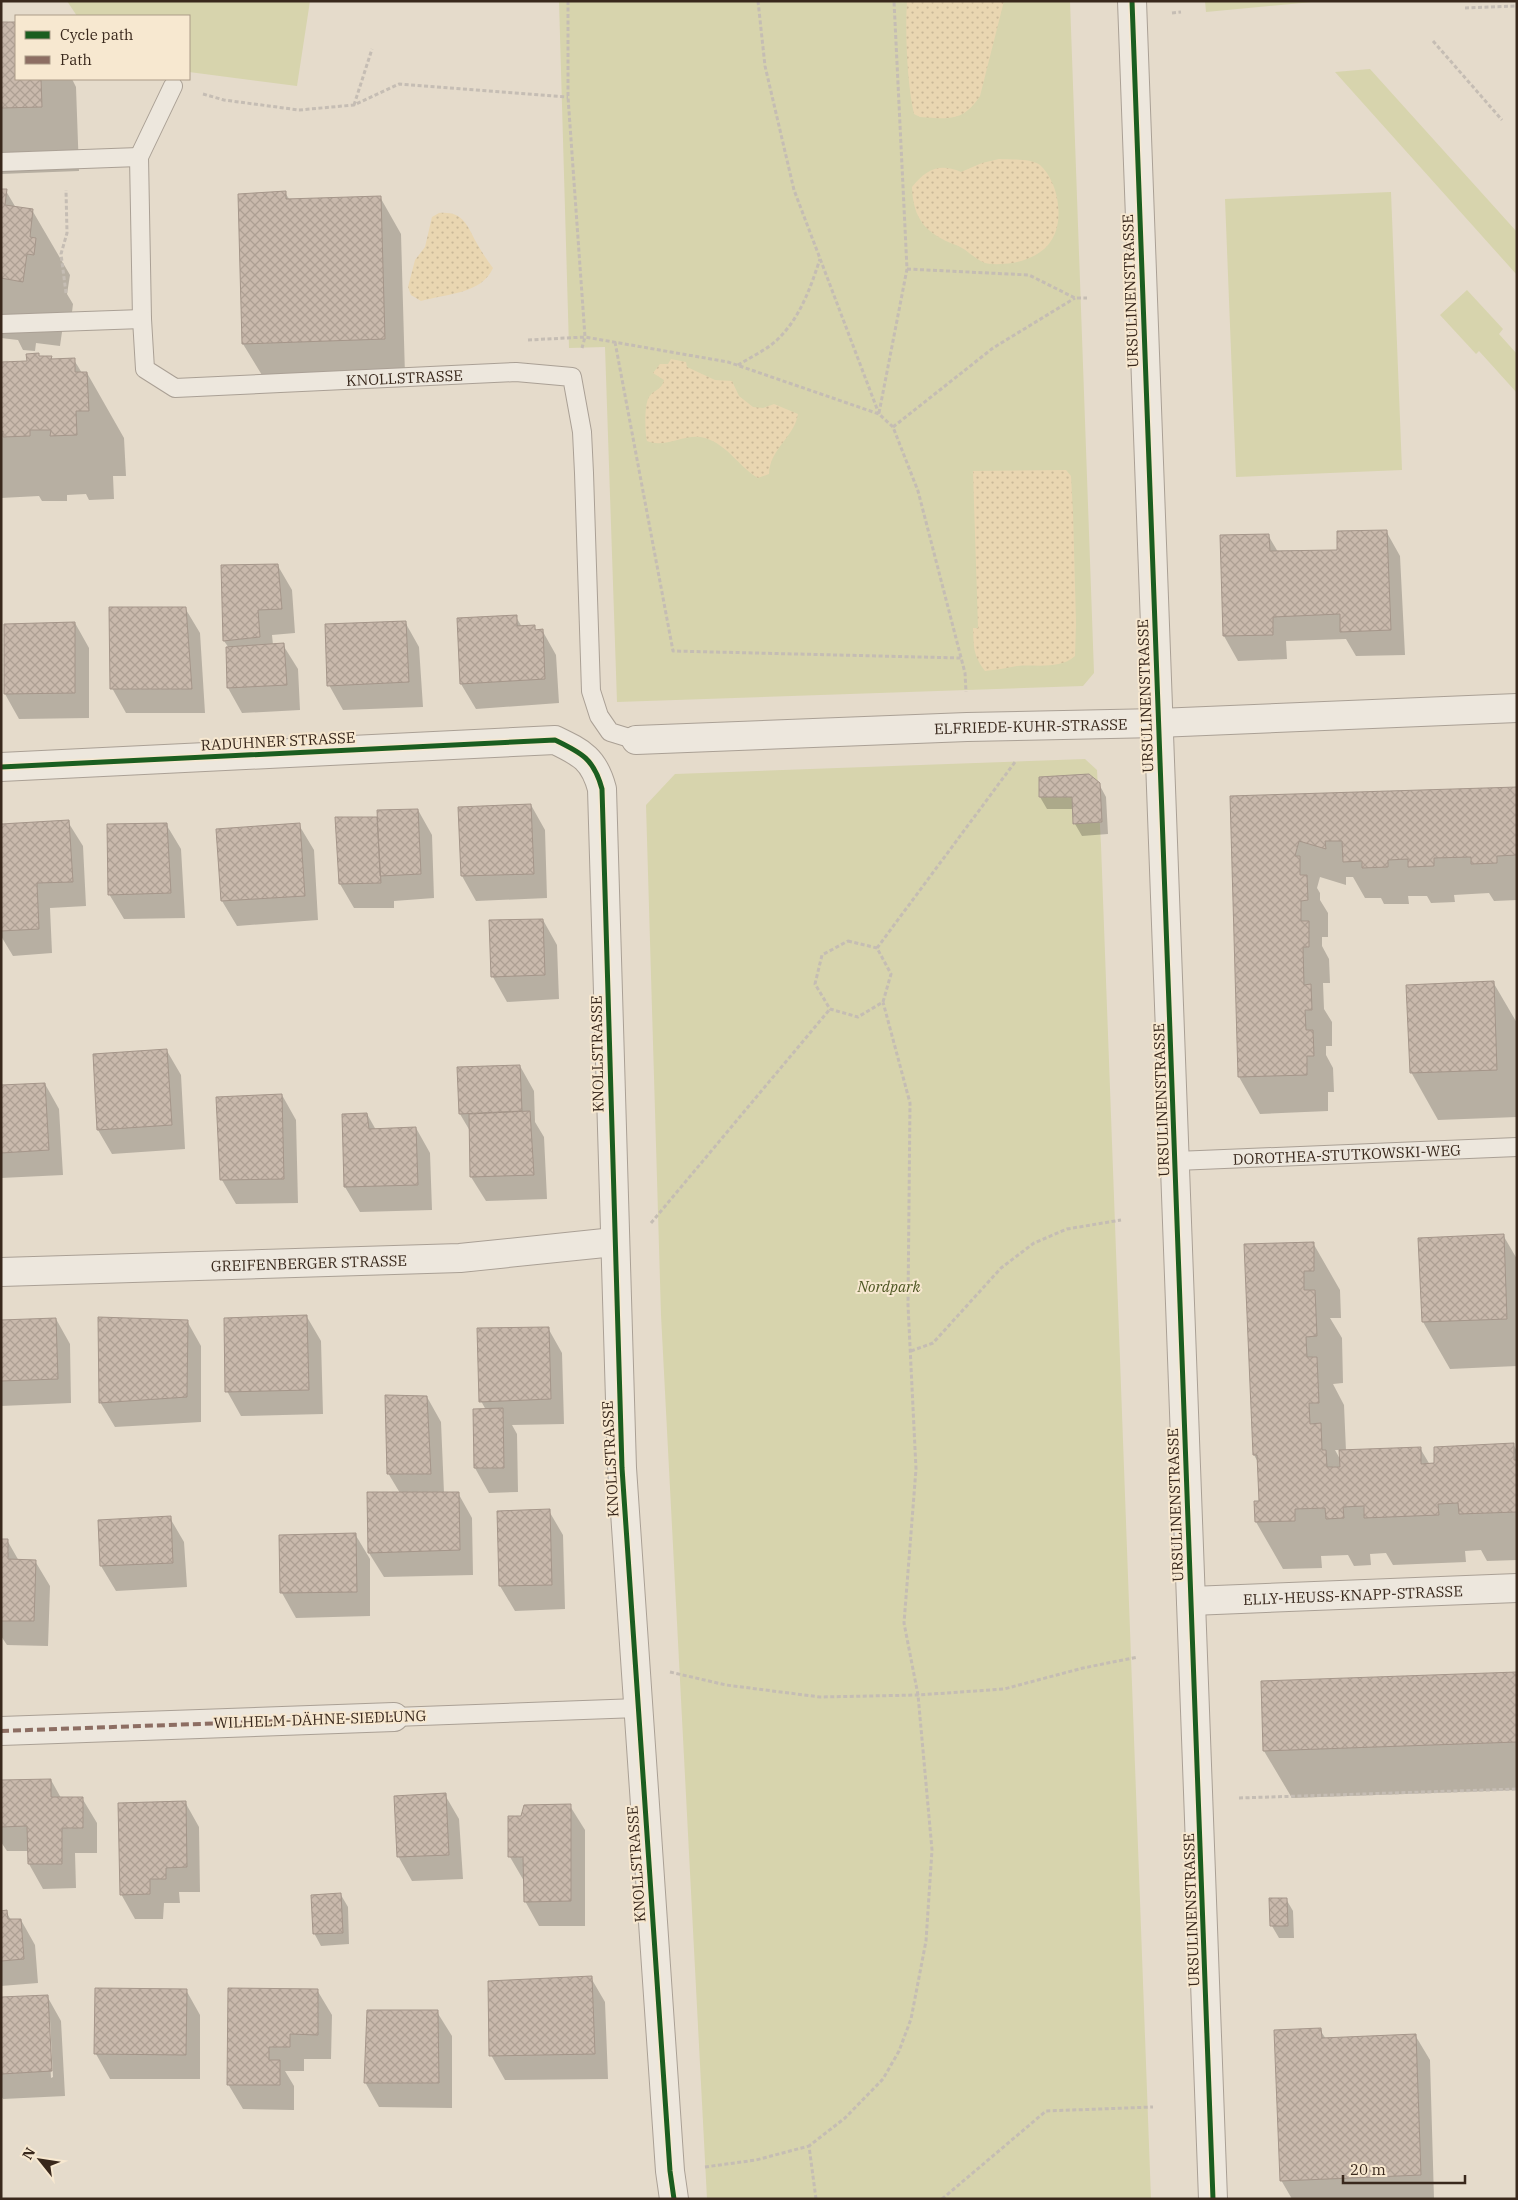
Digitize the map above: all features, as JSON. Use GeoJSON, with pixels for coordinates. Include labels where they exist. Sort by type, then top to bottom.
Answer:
{"type":"FeatureCollection","features":[{"type":"Feature","properties":{"kind":"street","name":"URSULINENSTRASSE"},"geometry":{"type":"LineString","coordinates":[[1132,1],[1213,2199]]}},
{"type":"Feature","properties":{"kind":"street","name":"ELFRIEDE-KUHR-STRASSE"},"geometry":{"type":"LineString","coordinates":[[636,740],[967,727],[1158,723],[1517,708]]}},
{"type":"Feature","properties":{"kind":"street","name":"RADUHNER STRASSE"},"geometry":{"type":"LineString","coordinates":[[1,767],[555,740]]}},
{"type":"Feature","properties":{"kind":"street","name":"KNOLLSTRASSE"},"geometry":{"type":"LineString","coordinates":[[555,740],[580,752],[598,772],[602,789],[622,1468],[670,2171],[674,2199]]}},
{"type":"Feature","properties":{"kind":"street","name":"GREIFENBERGER STRASSE"},"geometry":{"type":"LineString","coordinates":[[1,1272],[460,1258],[614,1236]]}},
{"type":"Feature","properties":{"kind":"street","name":"ELLY-HEUSS-KNAPP-STRASSE"},"geometry":{"type":"LineString","coordinates":[[1191,1602],[1517,1588]]}},
{"type":"Feature","properties":{"kind":"street","name":"WILHELM-DÄHNE-SIEDLUNG"},"geometry":{"type":"LineString","coordinates":[[1,1731],[394,1716]]}},
{"type":"Feature","properties":{"kind":"street"},"geometry":{"type":"LineString","coordinates":[[668,2199],[674,2199]]}},
{"type":"Feature","properties":{"kind":"lane","name":"KNOLLSTRASSE"},"geometry":{"type":"LineString","coordinates":[[173,86],[139,157],[142,320],[145,369],[175,388],[516,372],[572,377]]}},
{"type":"Feature","properties":{"kind":"lane"},"geometry":{"type":"LineString","coordinates":[[1,162],[139,157]]}},
{"type":"Feature","properties":{"kind":"lane"},"geometry":{"type":"LineString","coordinates":[[1,324],[142,320]]}},
{"type":"Feature","properties":{"kind":"lane"},"geometry":{"type":"LineString","coordinates":[[572,377],[582,432],[591,691],[600,716],[610,732],[636,740]]}},
{"type":"Feature","properties":{"kind":"lane","name":"DOROTHEA-STUTKOWSKI-WEG"},"geometry":{"type":"LineString","coordinates":[[1176,1161],[1517,1147]]}},
{"type":"Feature","properties":{"kind":"lane","name":"WILHELM-DÄHNE-SIEDLUNG"},"geometry":{"type":"LineString","coordinates":[[394,1716],[638,1708]]}},
{"type":"Feature","properties":{"kind":"path"},"geometry":{"type":"LineString","coordinates":[[568,1],[568,97],[585,338],[572,377]]}},
{"type":"Feature","properties":{"kind":"path"},"geometry":{"type":"LineString","coordinates":[[758,1],[765,66],[794,190],[879,414],[893,428],[918,491],[964,673],[967,727]]}},
{"type":"Feature","properties":{"kind":"path"},"geometry":{"type":"LineString","coordinates":[[879,414],[907,269],[894,1]]}},
{"type":"Feature","properties":{"kind":"path"},"geometry":{"type":"LineString","coordinates":[[1465,8],[1517,6]]}},
{"type":"Feature","properties":{"kind":"path"},"geometry":{"type":"LineString","coordinates":[[1172,13],[1181,12]]}},
{"type":"Feature","properties":{"kind":"path"},"geometry":{"type":"LineString","coordinates":[[1433,41],[1502,120]]}},
{"type":"Feature","properties":{"kind":"path"},"geometry":{"type":"LineString","coordinates":[[354,105],[372,49]]}},
{"type":"Feature","properties":{"kind":"path"},"geometry":{"type":"LineString","coordinates":[[173,86],[224,100],[299,110],[354,105],[399,84],[568,97]]}},
{"type":"Feature","properties":{"kind":"path"},"geometry":{"type":"LineString","coordinates":[[66,159],[68,232],[61,254],[63,285],[74,322]]}},
{"type":"Feature","properties":{"kind":"path"},"geometry":{"type":"LineString","coordinates":[[738,365],[776,341],[792,323],[808,295],[820,259]]}},
{"type":"Feature","properties":{"kind":"path"},"geometry":{"type":"LineString","coordinates":[[907,269],[1029,275],[1076,298],[1087,298]]}},
{"type":"Feature","properties":{"kind":"path"},"geometry":{"type":"LineString","coordinates":[[893,428],[993,348],[1076,298]]}},
{"type":"Feature","properties":{"kind":"path"},"geometry":{"type":"LineString","coordinates":[[585,338],[738,365],[879,414]]}},
{"type":"Feature","properties":{"kind":"path"},"geometry":{"type":"LineString","coordinates":[[615,342],[673,651],[960,658]]}},
{"type":"Feature","properties":{"kind":"path"},"geometry":{"type":"LineString","coordinates":[[877,948],[1020,755],[1018,727]]}},
{"type":"Feature","properties":{"kind":"path"},"geometry":{"type":"LineString","coordinates":[[670,2171],[756,2160],[809,2146],[845,2118],[883,2079],[900,2050],[911,2019],[926,1941],[932,1850],[918,1695],[904,1623],[916,1469],[908,1305],[910,1103],[883,1002],[891,974],[877,948],[848,940],[822,955],[815,984],[830,1010],[858,1017],[883,1002]]}},
{"type":"Feature","properties":{"kind":"path"},"geometry":{"type":"LineString","coordinates":[[614,1236],[651,1223],[830,1010]]}},
{"type":"Feature","properties":{"kind":"path"},"geometry":{"type":"LineString","coordinates":[[911,1351],[933,1343],[1001,1268],[1034,1243],[1066,1229],[1121,1220]]}},
{"type":"Feature","properties":{"kind":"path"},"geometry":{"type":"LineString","coordinates":[[663,1670],[726,1685],[820,1697],[918,1695],[1004,1689],[1083,1668],[1138,1657]]}},
{"type":"Feature","properties":{"kind":"path"},"geometry":{"type":"LineString","coordinates":[[1239,1798],[1517,1789]]}},
{"type":"Feature","properties":{"kind":"path"},"geometry":{"type":"LineString","coordinates":[[942,2199],[1046,2111],[1153,2107]]}},
{"type":"Feature","properties":{"kind":"path"},"geometry":{"type":"LineString","coordinates":[[809,2146],[816,2199]]}},
{"type":"Feature","properties":{"kind":"green space"},"geometry":{"type":"Polygon","coordinates":[[[67,1],[310,1],[297,86],[190,72],[190,15],[76,15],[67,1]]]}},
{"type":"Feature","properties":{"kind":"green space"},"geometry":{"type":"Polygon","coordinates":[[[559,1],[1070,1],[1094,673],[1083,686],[617,702],[605,347],[569,348],[559,1]]]}},
{"type":"Feature","properties":{"kind":"green space"},"geometry":{"type":"Polygon","coordinates":[[[1205,1],[1323,1],[1206,12],[1205,1]]]}},
{"type":"Feature","properties":{"kind":"green space"},"geometry":{"type":"Polygon","coordinates":[[[1370,69],[1517,232],[1517,275],[1335,72],[1370,69]]]}},
{"type":"Feature","properties":{"kind":"green space"},"geometry":{"type":"Polygon","coordinates":[[[1391,192],[1402,470],[1236,477],[1225,199],[1391,192]]]}},
{"type":"Feature","properties":{"kind":"green space"},"geometry":{"type":"Polygon","coordinates":[[[1467,290],[1503,329],[1499,334],[1517,354],[1517,393],[1479,351],[1476,354],[1440,315],[1467,290]]]}},
{"type":"Feature","properties":{"kind":"green space","name":"Nordpark"},"geometry":{"type":"Polygon","coordinates":[[[1085,759],[1097,770],[1101,845],[1151,2199],[707,2199],[661,1315],[646,805],[675,774],[1085,759]]]}},
{"type":"Feature","properties":{"kind":"sand"},"geometry":{"type":"Polygon","coordinates":[[[907,1],[1004,1],[980,96],[968,111],[961,115],[939,118],[920,117],[914,114],[907,58],[907,1]]]}},
{"type":"Feature","properties":{"kind":"sand"},"geometry":{"type":"Polygon","coordinates":[[[999,159],[1031,161],[1040,165],[1051,180],[1059,211],[1055,233],[1043,250],[1035,256],[1024,260],[1012,263],[991,264],[981,261],[964,249],[946,241],[929,230],[918,217],[912,187],[923,176],[934,169],[946,168],[961,172],[982,163],[999,159]]]}},
{"type":"Feature","properties":{"kind":"sand"},"geometry":{"type":"Polygon","coordinates":[[[439,213],[454,214],[463,220],[493,268],[488,277],[472,288],[421,301],[411,295],[408,287],[415,260],[425,247],[432,217],[439,213]]]}},
{"type":"Feature","properties":{"kind":"sand"},"geometry":{"type":"Polygon","coordinates":[[[671,359],[686,362],[687,367],[715,380],[732,381],[739,396],[753,407],[763,408],[774,404],[798,414],[792,430],[773,457],[769,474],[758,478],[727,451],[705,438],[691,437],[661,443],[647,441],[645,419],[647,401],[664,380],[653,373],[660,364],[668,364],[671,359]]]}},
{"type":"Feature","properties":{"kind":"sand"},"geometry":{"type":"Polygon","coordinates":[[[1066,470],[1071,476],[1073,512],[1075,656],[1055,665],[1017,666],[985,671],[976,656],[973,628],[978,628],[973,471],[1066,470]]]}},
{"type":"Feature","properties":{"kind":"building"},"geometry":{"type":"Polygon","coordinates":[[[1,22],[15,22],[15,80],[41,80],[42,107],[1,108],[1,22]]]}},
{"type":"Feature","properties":{"kind":"building"},"geometry":{"type":"Polygon","coordinates":[[[1,189],[7,189],[5,205],[33,209],[30,237],[36,238],[34,255],[27,254],[23,282],[1,278],[1,189]]]}},
{"type":"Feature","properties":{"kind":"building"},"geometry":{"type":"Polygon","coordinates":[[[286,191],[286,199],[381,196],[385,339],[242,344],[238,194],[286,191]]]}},
{"type":"Feature","properties":{"kind":"building"},"geometry":{"type":"Polygon","coordinates":[[[39,353],[39,356],[52,356],[51,359],[75,358],[75,372],[87,372],[89,411],[76,411],[77,435],[50,436],[51,430],[30,430],[30,436],[3,437],[3,431],[1,432],[1,362],[27,361],[26,354],[39,353]]]}},
{"type":"Feature","properties":{"kind":"building"},"geometry":{"type":"Polygon","coordinates":[[[1387,530],[1391,630],[1340,632],[1340,614],[1273,617],[1273,635],[1223,636],[1220,535],[1269,534],[1270,551],[1337,550],[1337,531],[1387,530]]]}},
{"type":"Feature","properties":{"kind":"building"},"geometry":{"type":"Polygon","coordinates":[[[278,564],[282,609],[258,610],[260,637],[223,641],[221,565],[278,564]]]}},
{"type":"Feature","properties":{"kind":"building"},"geometry":{"type":"Polygon","coordinates":[[[109,607],[186,607],[192,689],[110,689],[109,607]]]}},
{"type":"Feature","properties":{"kind":"building"},"geometry":{"type":"Polygon","coordinates":[[[517,615],[517,626],[535,625],[535,630],[543,629],[545,679],[460,684],[457,618],[517,615]]]}},
{"type":"Feature","properties":{"kind":"building"},"geometry":{"type":"Polygon","coordinates":[[[406,621],[409,682],[327,686],[325,624],[406,621]]]}},
{"type":"Feature","properties":{"kind":"building"},"geometry":{"type":"Polygon","coordinates":[[[75,622],[75,693],[4,694],[4,624],[75,622]]]}},
{"type":"Feature","properties":{"kind":"building"},"geometry":{"type":"Polygon","coordinates":[[[284,643],[287,685],[227,688],[226,647],[284,643]]]}},
{"type":"Feature","properties":{"kind":"building"},"geometry":{"type":"Polygon","coordinates":[[[1089,774],[1100,783],[1102,822],[1073,824],[1072,797],[1039,797],[1039,777],[1089,774]]]}},
{"type":"Feature","properties":{"kind":"building"},"geometry":{"type":"Polygon","coordinates":[[[1517,787],[1517,855],[1497,856],[1497,863],[1471,864],[1471,857],[1434,858],[1434,866],[1408,867],[1408,859],[1388,860],[1388,867],[1362,868],[1362,861],[1343,862],[1342,841],[1325,841],[1326,849],[1299,841],[1295,856],[1300,856],[1300,875],[1307,875],[1308,900],[1301,901],[1301,921],[1309,921],[1309,947],[1303,947],[1304,985],[1311,984],[1312,1010],[1305,1010],[1306,1030],[1313,1030],[1314,1056],[1307,1056],[1307,1075],[1238,1077],[1230,796],[1517,787]]]}},
{"type":"Feature","properties":{"kind":"building"},"geometry":{"type":"Polygon","coordinates":[[[531,804],[534,874],[461,876],[458,807],[531,804]]]}},
{"type":"Feature","properties":{"kind":"building"},"geometry":{"type":"Polygon","coordinates":[[[418,809],[421,874],[380,876],[377,810],[418,809]]]}},
{"type":"Feature","properties":{"kind":"building"},"geometry":{"type":"Polygon","coordinates":[[[335,817],[377,817],[381,883],[339,884],[335,817]]]}},
{"type":"Feature","properties":{"kind":"building"},"geometry":{"type":"Polygon","coordinates":[[[69,820],[73,882],[37,883],[39,929],[1,931],[1,824],[69,820]]]}},
{"type":"Feature","properties":{"kind":"building"},"geometry":{"type":"Polygon","coordinates":[[[167,823],[171,893],[108,895],[107,824],[167,823]]]}},
{"type":"Feature","properties":{"kind":"building"},"geometry":{"type":"Polygon","coordinates":[[[300,823],[305,896],[221,901],[216,829],[300,823]]]}},
{"type":"Feature","properties":{"kind":"building"},"geometry":{"type":"Polygon","coordinates":[[[543,919],[545,975],[491,977],[489,920],[543,919]]]}},
{"type":"Feature","properties":{"kind":"building"},"geometry":{"type":"Polygon","coordinates":[[[1494,981],[1497,1070],[1410,1073],[1406,985],[1494,981]]]}},
{"type":"Feature","properties":{"kind":"building"},"geometry":{"type":"Polygon","coordinates":[[[167,1049],[172,1125],[97,1130],[93,1054],[167,1049]]]}},
{"type":"Feature","properties":{"kind":"building"},"geometry":{"type":"Polygon","coordinates":[[[520,1065],[522,1111],[459,1114],[457,1067],[520,1065]]]}},
{"type":"Feature","properties":{"kind":"building"},"geometry":{"type":"Polygon","coordinates":[[[45,1083],[49,1150],[1,1153],[1,1085],[45,1083]]]}},
{"type":"Feature","properties":{"kind":"building"},"geometry":{"type":"Polygon","coordinates":[[[282,1094],[284,1179],[220,1180],[216,1097],[282,1094]]]}},
{"type":"Feature","properties":{"kind":"building"},"geometry":{"type":"Polygon","coordinates":[[[530,1111],[534,1175],[470,1177],[469,1114],[530,1111]]]}},
{"type":"Feature","properties":{"kind":"building"},"geometry":{"type":"Polygon","coordinates":[[[367,1113],[369,1129],[416,1127],[418,1185],[344,1187],[342,1114],[367,1113]]]}},
{"type":"Feature","properties":{"kind":"building"},"geometry":{"type":"Polygon","coordinates":[[[1504,1234],[1507,1319],[1422,1322],[1418,1238],[1504,1234]]]}},
{"type":"Feature","properties":{"kind":"building"},"geometry":{"type":"Polygon","coordinates":[[[1314,1242],[1314,1271],[1304,1271],[1304,1290],[1315,1290],[1317,1336],[1306,1337],[1307,1357],[1317,1357],[1319,1403],[1309,1403],[1310,1424],[1321,1423],[1322,1450],[1326,1450],[1327,1467],[1340,1467],[1339,1450],[1421,1447],[1421,1464],[1434,1463],[1434,1447],[1514,1443],[1514,1460],[1517,1460],[1517,1512],[1459,1514],[1458,1503],[1438,1504],[1439,1515],[1364,1518],[1364,1506],[1343,1507],[1344,1518],[1326,1519],[1325,1508],[1295,1509],[1295,1521],[1255,1522],[1254,1501],[1259,1501],[1257,1455],[1253,1455],[1244,1244],[1314,1242]]]}},
{"type":"Feature","properties":{"kind":"building"},"geometry":{"type":"Polygon","coordinates":[[[307,1315],[309,1390],[225,1392],[224,1318],[307,1315]]]}},
{"type":"Feature","properties":{"kind":"building"},"geometry":{"type":"Polygon","coordinates":[[[98,1317],[188,1320],[187,1397],[99,1403],[98,1317]]]}},
{"type":"Feature","properties":{"kind":"building"},"geometry":{"type":"Polygon","coordinates":[[[56,1318],[58,1379],[1,1381],[1,1320],[56,1318]]]}},
{"type":"Feature","properties":{"kind":"building"},"geometry":{"type":"Polygon","coordinates":[[[549,1327],[551,1399],[479,1402],[477,1328],[549,1327]]]}},
{"type":"Feature","properties":{"kind":"building"},"geometry":{"type":"Polygon","coordinates":[[[385,1395],[427,1396],[431,1474],[387,1474],[385,1395]]]}},
{"type":"Feature","properties":{"kind":"building"},"geometry":{"type":"Polygon","coordinates":[[[503,1408],[504,1468],[474,1468],[473,1409],[503,1408]]]}},
{"type":"Feature","properties":{"kind":"building"},"geometry":{"type":"Polygon","coordinates":[[[367,1492],[459,1492],[460,1550],[368,1553],[367,1492]]]}},
{"type":"Feature","properties":{"kind":"building"},"geometry":{"type":"Polygon","coordinates":[[[550,1509],[552,1585],[499,1586],[497,1511],[550,1509]]]}},
{"type":"Feature","properties":{"kind":"building"},"geometry":{"type":"Polygon","coordinates":[[[171,1516],[173,1563],[100,1566],[98,1520],[171,1516]]]}},
{"type":"Feature","properties":{"kind":"building"},"geometry":{"type":"Polygon","coordinates":[[[356,1533],[357,1592],[280,1593],[279,1535],[356,1533]]]}},
{"type":"Feature","properties":{"kind":"building"},"geometry":{"type":"Polygon","coordinates":[[[1,1539],[8,1539],[8,1559],[36,1560],[34,1621],[1,1621],[1,1539]]]}},
{"type":"Feature","properties":{"kind":"building"},"geometry":{"type":"Polygon","coordinates":[[[1517,1672],[1517,1742],[1263,1751],[1261,1681],[1517,1672]]]}},
{"type":"Feature","properties":{"kind":"building"},"geometry":{"type":"Polygon","coordinates":[[[51,1779],[51,1797],[83,1797],[83,1828],[62,1828],[62,1864],[28,1864],[27,1826],[1,1827],[1,1780],[51,1779]]]}},
{"type":"Feature","properties":{"kind":"building"},"geometry":{"type":"Polygon","coordinates":[[[446,1793],[449,1855],[397,1857],[394,1796],[446,1793]]]}},
{"type":"Feature","properties":{"kind":"building"},"geometry":{"type":"Polygon","coordinates":[[[186,1801],[187,1867],[166,1868],[166,1879],[150,1879],[150,1894],[120,1895],[118,1803],[186,1801]]]}},
{"type":"Feature","properties":{"kind":"building"},"geometry":{"type":"Polygon","coordinates":[[[571,1804],[571,1901],[524,1902],[523,1857],[508,1857],[508,1816],[521,1816],[524,1805],[571,1804]]]}},
{"type":"Feature","properties":{"kind":"building"},"geometry":{"type":"Polygon","coordinates":[[[341,1893],[343,1933],[313,1934],[311,1895],[341,1893]]]}},
{"type":"Feature","properties":{"kind":"building"},"geometry":{"type":"Polygon","coordinates":[[[1269,1898],[1287,1898],[1288,1926],[1270,1926],[1269,1898]]]}},
{"type":"Feature","properties":{"kind":"building"},"geometry":{"type":"Polygon","coordinates":[[[7,1910],[8,1919],[21,1919],[24,1959],[1,1961],[1,1911],[7,1910]]]}},
{"type":"Feature","properties":{"kind":"building"},"geometry":{"type":"Polygon","coordinates":[[[592,1976],[595,2054],[489,2056],[488,1981],[592,1976]]]}},
{"type":"Feature","properties":{"kind":"building"},"geometry":{"type":"Polygon","coordinates":[[[95,1988],[187,1989],[186,2055],[94,2054],[95,1988]]]}},
{"type":"Feature","properties":{"kind":"building"},"geometry":{"type":"Polygon","coordinates":[[[228,1988],[318,1989],[318,2035],[290,2034],[290,2047],[269,2047],[269,2060],[280,2060],[280,2085],[227,2085],[228,1988]]]}},
{"type":"Feature","properties":{"kind":"building"},"geometry":{"type":"Polygon","coordinates":[[[48,1995],[52,2071],[1,2074],[1,1997],[48,1995]]]}},
{"type":"Feature","properties":{"kind":"building"},"geometry":{"type":"Polygon","coordinates":[[[367,2010],[438,2010],[439,2083],[364,2083],[367,2010]]]}},
{"type":"Feature","properties":{"kind":"building"},"geometry":{"type":"Polygon","coordinates":[[[1321,2028],[1322,2038],[1416,2034],[1421,2175],[1280,2181],[1274,2030],[1321,2028]]]}},
{"type":"Feature","properties":{"kind":"marked path"},"geometry":{"type":"LineString","coordinates":[[1,1731],[394,1717]]}},
{"type":"Feature","properties":{"kind":"cycle path"},"geometry":{"type":"LineString","coordinates":[[1132,1],[1213,2199]]}},
{"type":"Feature","properties":{"kind":"cycle path"},"geometry":{"type":"LineString","coordinates":[[1,767],[555,740],[586,758],[599,779],[602,789],[622,1468],[670,2171],[674,2199]]}}]}
